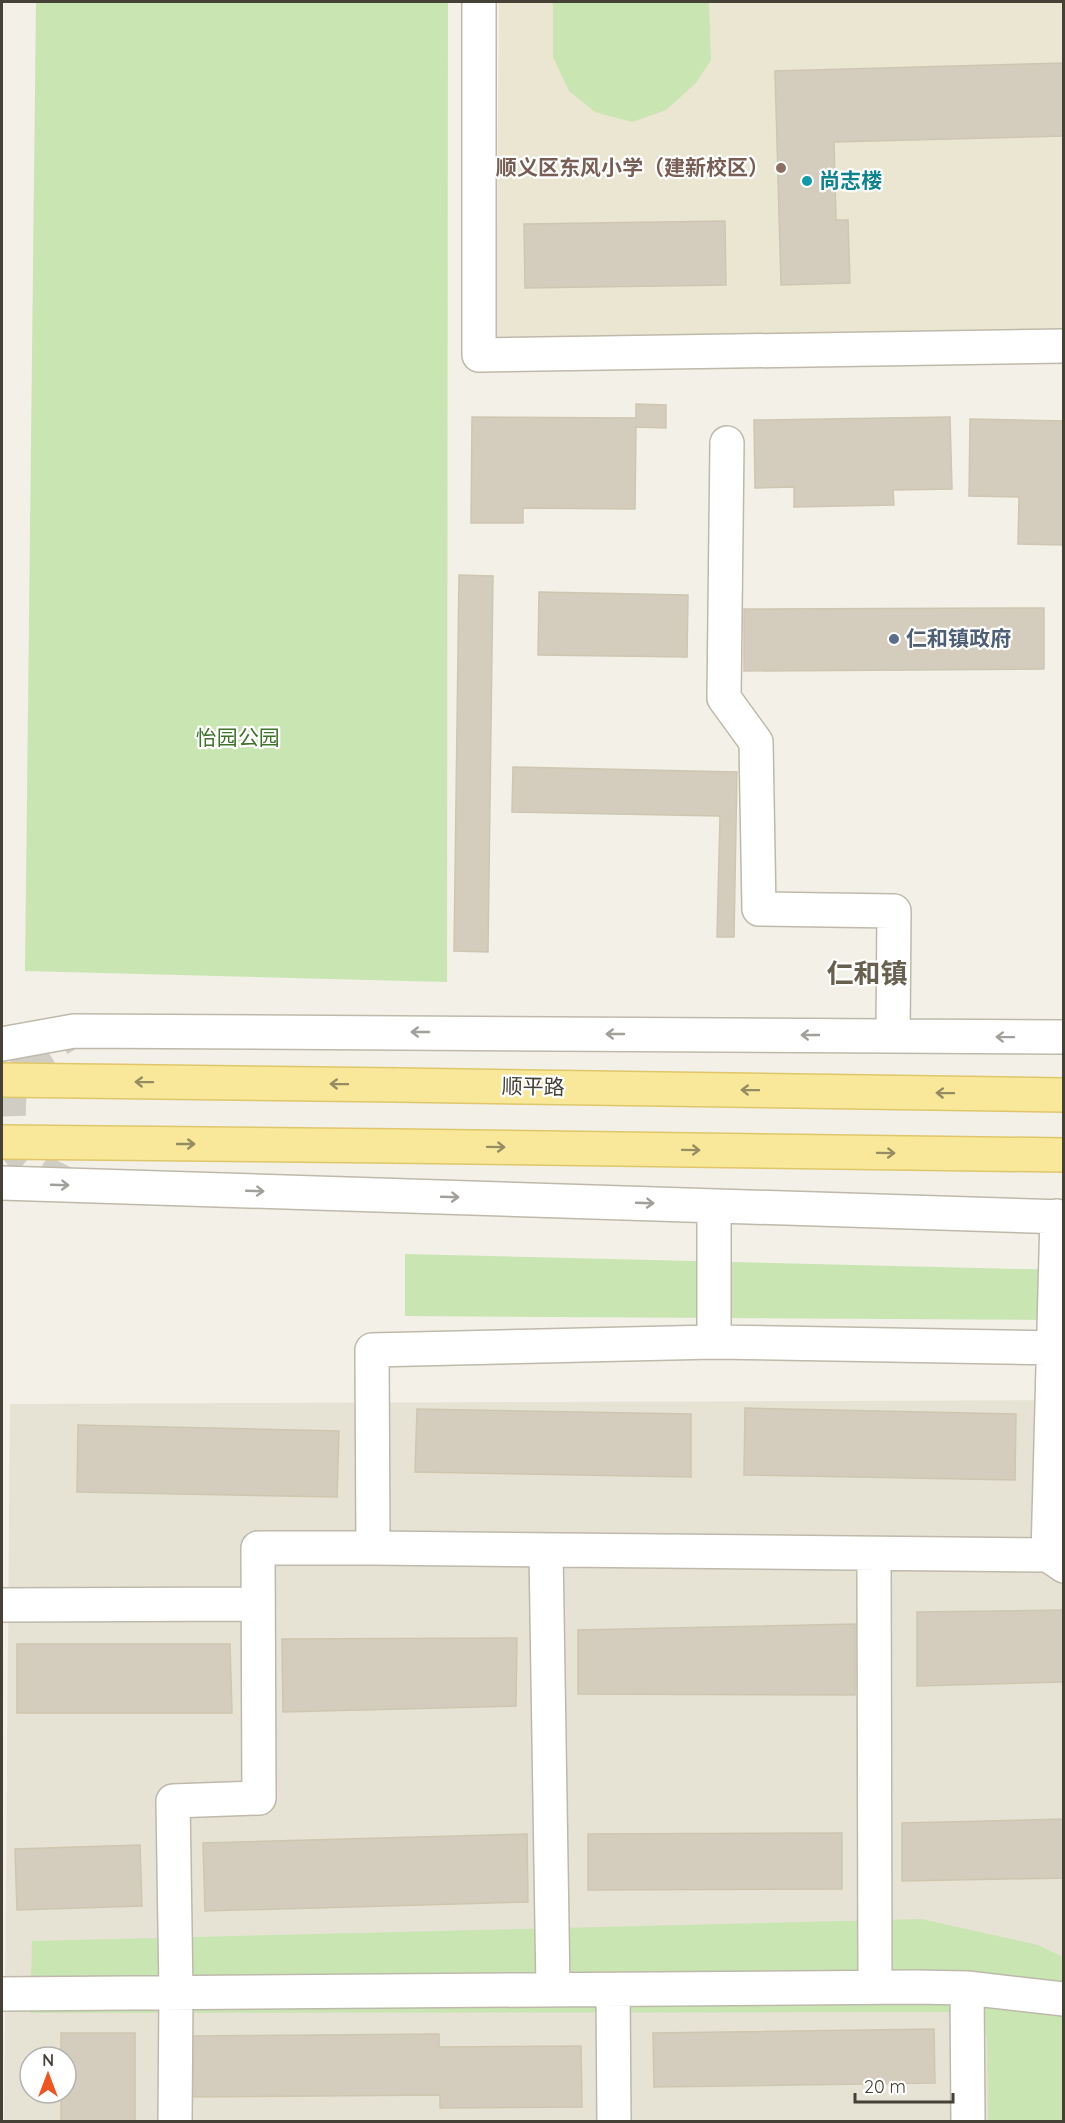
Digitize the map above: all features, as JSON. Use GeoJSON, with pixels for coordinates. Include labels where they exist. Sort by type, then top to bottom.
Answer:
{"type":"FeatureCollection","features":[{"type":"Feature","properties":{"kind":"main road","name":"顺平路"},"geometry":{"type":"LineString","coordinates":[[2,1080],[1064,1095]]}},
{"type":"Feature","properties":{"kind":"main road"},"geometry":{"type":"LineString","coordinates":[[1003,1094],[1064,1088]]}},
{"type":"Feature","properties":{"kind":"main road"},"geometry":{"type":"LineString","coordinates":[[2,1142],[1064,1155]]}},
{"type":"Feature","properties":{"kind":"main road"},"geometry":{"type":"LineString","coordinates":[[992,1154],[1064,1167]]}},
{"type":"Feature","properties":{"kind":"street"},"geometry":{"type":"LineString","coordinates":[[479,2],[479,354],[1064,346]]}},
{"type":"Feature","properties":{"kind":"street"},"geometry":{"type":"LineString","coordinates":[[727,443],[724,698],[756,742],[759,909],[894,911],[892,1035]]}},
{"type":"Feature","properties":{"kind":"street"},"geometry":{"type":"LineString","coordinates":[[2,1044],[74,1031],[1064,1037]]}},
{"type":"Feature","properties":{"kind":"street"},"geometry":{"type":"LineString","coordinates":[[2,1183],[1060,1216],[1056,1561],[874,1554],[258,1548],[259,1798],[173,1801],[175,2121]]}},
{"type":"Feature","properties":{"kind":"street"},"geometry":{"type":"LineString","coordinates":[[714,1206],[714,1342]]}},
{"type":"Feature","properties":{"kind":"street"},"geometry":{"type":"LineString","coordinates":[[374,1548],[372,1350],[714,1342],[1058,1348]]}},
{"type":"Feature","properties":{"kind":"street"},"geometry":{"type":"LineString","coordinates":[[546,1550],[553,1990]]}},
{"type":"Feature","properties":{"kind":"street"},"geometry":{"type":"LineString","coordinates":[[874,1554],[874,1987]]}},
{"type":"Feature","properties":{"kind":"street"},"geometry":{"type":"LineString","coordinates":[[2,1605],[258,1604]]}},
{"type":"Feature","properties":{"kind":"street"},"geometry":{"type":"LineString","coordinates":[[2,1994],[874,1987],[967,1988],[1064,1999]]}},
{"type":"Feature","properties":{"kind":"street"},"geometry":{"type":"LineString","coordinates":[[967,1988],[968,2121]]}},
{"type":"Feature","properties":{"kind":"street"},"geometry":{"type":"LineString","coordinates":[[613,1990],[614,2121]]}},
{"type":"Feature","properties":{"kind":"shaded area","name":"顺义区东风小学（建新校区）"},"geometry":{"type":"Polygon","coordinates":[[[499,2],[1063,2],[1063,335],[496,342],[499,2]]]}},
{"type":"Feature","properties":{"kind":"shaded area"},"geometry":{"type":"Polygon","coordinates":[[[1063,1400],[1063,2121],[4,2122],[10,1404],[1063,1400]]]}},
{"type":"Feature","properties":{"kind":"green space","name":"怡园公园"},"geometry":{"type":"Polygon","coordinates":[[[36,2],[448,2],[447,982],[25,971],[36,2]]]}},
{"type":"Feature","properties":{"kind":"green space"},"geometry":{"type":"Polygon","coordinates":[[[553,2],[709,2],[711,60],[696,83],[666,110],[632,122],[595,112],[569,91],[553,57],[553,2]]]}},
{"type":"Feature","properties":{"kind":"green space"},"geometry":{"type":"Polygon","coordinates":[[[405,1254],[1063,1270],[1063,1320],[405,1316],[405,1254]]]}},
{"type":"Feature","properties":{"kind":"green space"},"geometry":{"type":"Polygon","coordinates":[[[921,1919],[1038,1945],[1063,1957],[1063,2121],[988,2121],[987,2038],[973,2012],[30,2013],[32,1941],[921,1919]]]}},
{"type":"Feature","properties":{"kind":"building","name":"尚志楼"},"geometry":{"type":"Polygon","coordinates":[[[1064,63],[1064,136],[834,142],[836,220],[848,220],[850,283],[781,285],[775,71],[1064,63]]]}},
{"type":"Feature","properties":{"kind":"building"},"geometry":{"type":"Polygon","coordinates":[[[725,221],[726,285],[525,288],[524,224],[725,221]]]}},
{"type":"Feature","properties":{"kind":"building"},"geometry":{"type":"Polygon","coordinates":[[[636,404],[666,405],[666,428],[636,427],[635,509],[523,508],[523,523],[471,523],[472,417],[636,418],[636,404]]]}},
{"type":"Feature","properties":{"kind":"building"},"geometry":{"type":"Polygon","coordinates":[[[950,417],[952,489],[893,490],[894,505],[794,507],[794,487],[755,488],[754,420],[950,417]]]}},
{"type":"Feature","properties":{"kind":"building"},"geometry":{"type":"Polygon","coordinates":[[[970,419],[1064,421],[1064,545],[1018,544],[1019,497],[969,496],[970,419]]]}},
{"type":"Feature","properties":{"kind":"building"},"geometry":{"type":"Polygon","coordinates":[[[459,575],[493,576],[488,952],[454,951],[459,575]]]}},
{"type":"Feature","properties":{"kind":"building"},"geometry":{"type":"Polygon","coordinates":[[[539,592],[688,595],[687,657],[538,655],[539,592]]]}},
{"type":"Feature","properties":{"kind":"building","name":"仁和镇政府"},"geometry":{"type":"Polygon","coordinates":[[[1044,608],[1044,669],[744,671],[744,609],[1044,608]]]}},
{"type":"Feature","properties":{"kind":"building"},"geometry":{"type":"Polygon","coordinates":[[[513,767],[737,772],[734,937],[717,937],[720,816],[512,812],[513,767]]]}},
{"type":"Feature","properties":{"kind":"building"},"geometry":{"type":"Polygon","coordinates":[[[745,1408],[1016,1414],[1015,1480],[744,1475],[745,1408]]]}},
{"type":"Feature","properties":{"kind":"building"},"geometry":{"type":"Polygon","coordinates":[[[417,1409],[691,1414],[691,1477],[415,1472],[417,1409]]]}},
{"type":"Feature","properties":{"kind":"building"},"geometry":{"type":"Polygon","coordinates":[[[78,1425],[339,1431],[337,1497],[77,1492],[78,1425]]]}},
{"type":"Feature","properties":{"kind":"building"},"geometry":{"type":"Polygon","coordinates":[[[1064,1610],[1064,1682],[917,1686],[917,1612],[1064,1610]]]}},
{"type":"Feature","properties":{"kind":"building"},"geometry":{"type":"Polygon","coordinates":[[[855,1624],[855,1695],[578,1694],[578,1630],[855,1624]]]}},
{"type":"Feature","properties":{"kind":"building"},"geometry":{"type":"Polygon","coordinates":[[[517,1638],[516,1706],[283,1712],[282,1639],[517,1638]]]}},
{"type":"Feature","properties":{"kind":"building"},"geometry":{"type":"Polygon","coordinates":[[[17,1644],[230,1644],[232,1713],[17,1713],[17,1644]]]}},
{"type":"Feature","properties":{"kind":"building"},"geometry":{"type":"Polygon","coordinates":[[[1064,1819],[1064,1878],[902,1881],[902,1823],[1064,1819]]]}},
{"type":"Feature","properties":{"kind":"building"},"geometry":{"type":"Polygon","coordinates":[[[842,1833],[842,1889],[588,1890],[588,1834],[842,1833]]]}},
{"type":"Feature","properties":{"kind":"building"},"geometry":{"type":"Polygon","coordinates":[[[527,1834],[528,1902],[205,1911],[203,1843],[527,1834]]]}},
{"type":"Feature","properties":{"kind":"building"},"geometry":{"type":"Polygon","coordinates":[[[140,1845],[142,1906],[17,1910],[15,1849],[140,1845]]]}},
{"type":"Feature","properties":{"kind":"building"},"geometry":{"type":"Polygon","coordinates":[[[934,2029],[935,2083],[654,2087],[653,2033],[934,2029]]]}},
{"type":"Feature","properties":{"kind":"building"},"geometry":{"type":"Polygon","coordinates":[[[61,2033],[135,2033],[135,2122],[61,2122],[61,2105],[78,2105],[78,2045],[61,2045],[61,2033]]]}},
{"type":"Feature","properties":{"kind":"building"},"geometry":{"type":"Polygon","coordinates":[[[439,2034],[439,2047],[581,2046],[582,2107],[440,2108],[440,2095],[187,2097],[187,2036],[439,2034]]]}},
{"type":"Feature","properties":{"kind":"tunnel"},"geometry":{"type":"LineString","coordinates":[[69,1185],[38,1169],[22,1156],[13,1140],[9,1106],[12,1085],[19,1071],[41,1052],[72,1032]]}},
{"type":"Feature","properties":{"kind":"place","name":"顺义区东风小学（建新校区）"},"geometry":{"type":"Point","coordinates":[781,168]}},
{"type":"Feature","properties":{"kind":"place","name":"尚志楼"},"geometry":{"type":"Point","coordinates":[807,181]}},
{"type":"Feature","properties":{"kind":"place","name":"仁和镇政府"},"geometry":{"type":"Point","coordinates":[894,639]}},
{"type":"Feature","properties":{"kind":"district","name":"仁和镇"},"geometry":{"type":"Point","coordinates":[867,974]}}]}
